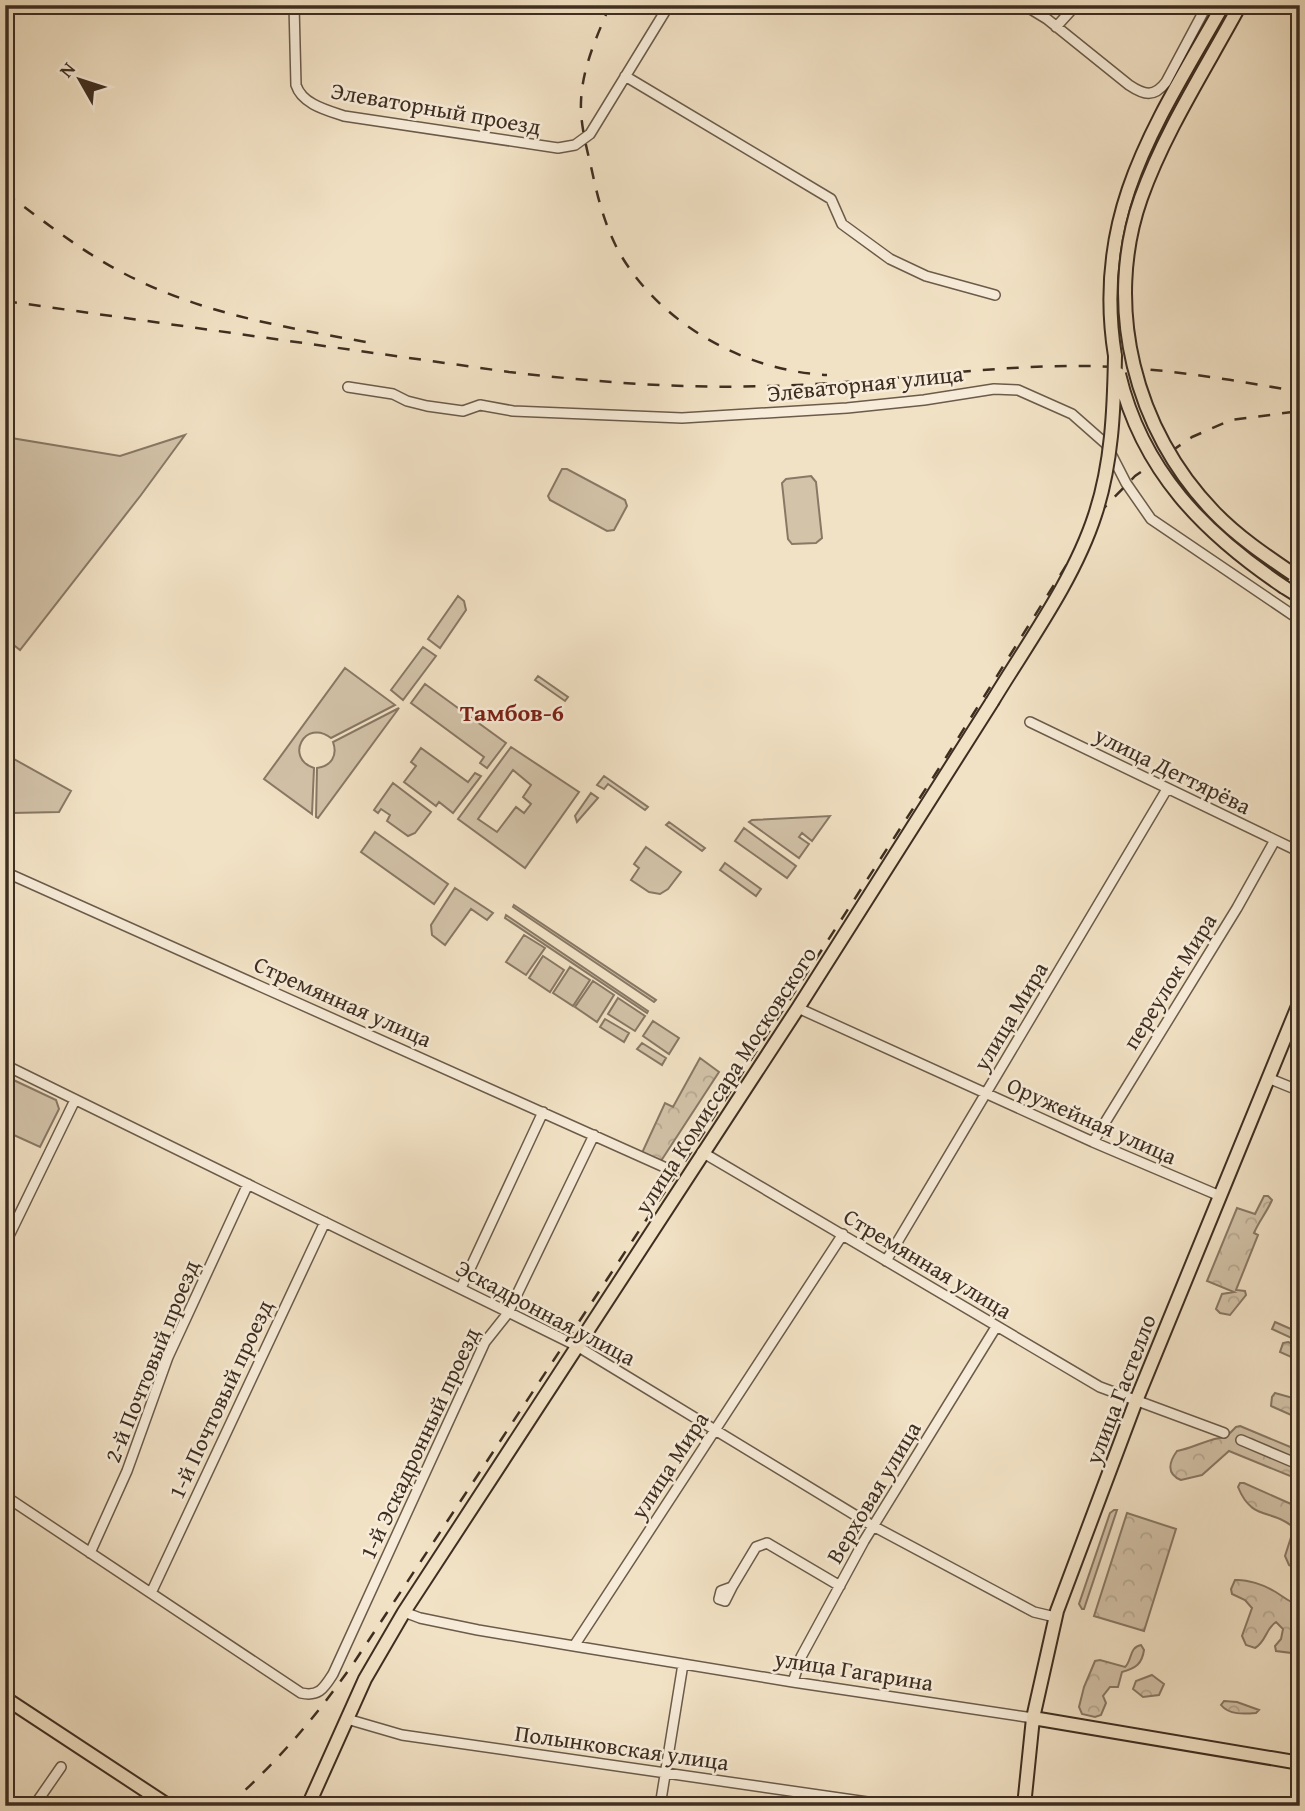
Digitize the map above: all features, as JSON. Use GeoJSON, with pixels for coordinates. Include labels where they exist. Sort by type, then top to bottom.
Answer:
{"type":"FeatureCollection","features":[{"type":"Feature","properties":{"kind":"main road"},"geometry":{"type":"LineString","coordinates":[[1223,5],[1146,145],[1127,191],[1115,233],[1110,320],[1115,356],[1129,409],[1140,435],[1172,487],[1215,535],[1300,597]]}},
{"type":"Feature","properties":{"kind":"main road"},"geometry":{"type":"LineString","coordinates":[[1240,5],[1172,130],[1141,198],[1127,262],[1126,318],[1131,358],[1140,392],[1160,439],[1176,466],[1227,525],[1296,576]]}},
{"type":"Feature","properties":{"kind":"main road","name":"улица Комиссара Московского"},"geometry":{"type":"LineString","coordinates":[[308,1806],[376,1658],[404,1612],[798,1008],[992,702],[1064,581],[1081,550],[1096,513],[1107,470],[1115,356]]}},
{"type":"Feature","properties":{"kind":"main road","name":"улица Гастелло"},"geometry":{"type":"LineString","coordinates":[[1024,1806],[1033,1718],[1055,1617],[1136,1401],[1300,1001]]}},
{"type":"Feature","properties":{"kind":"main road"},"geometry":{"type":"LineString","coordinates":[[5,1698],[169,1806]]}},
{"type":"Feature","properties":{"kind":"main road","name":"улица Гагарина"},"geometry":{"type":"LineString","coordinates":[[1033,1718],[1300,1763]]}},
{"type":"Feature","properties":{"kind":"street","name":"Элеваторный проезд"},"geometry":{"type":"LineString","coordinates":[[294,5],[296,85],[302,96],[319,107],[344,116],[499,141],[566,148],[575,145],[592,131],[625,76]]}},
{"type":"Feature","properties":{"kind":"street"},"geometry":{"type":"LineString","coordinates":[[669,5],[625,76],[831,200],[842,224],[890,259],[926,276],[995,295]]}},
{"type":"Feature","properties":{"kind":"street"},"geometry":{"type":"LineString","coordinates":[[1024,5],[1139,92],[1152,94],[1166,82],[1207,5]]}},
{"type":"Feature","properties":{"kind":"street"},"geometry":{"type":"LineString","coordinates":[[1056,27],[1076,5]]}},
{"type":"Feature","properties":{"kind":"street","name":"Элеваторная улица"},"geometry":{"type":"LineString","coordinates":[[348,387],[393,394],[427,406],[463,411],[480,405],[513,411],[682,418],[847,408],[924,401],[994,389],[1018,390],[1072,414],[1107,444],[1126,483],[1152,519],[1300,620]]}},
{"type":"Feature","properties":{"kind":"street","name":"улица Дегтярёва"},"geometry":{"type":"LineString","coordinates":[[1030,722],[1300,852]]}},
{"type":"Feature","properties":{"kind":"street","name":"улица Мира"},"geometry":{"type":"LineString","coordinates":[[886,1261],[1167,789]]}},
{"type":"Feature","properties":{"kind":"street","name":"переулок Мира"},"geometry":{"type":"LineString","coordinates":[[1093,1142],[1237,908],[1275,839]]}},
{"type":"Feature","properties":{"kind":"street","name":"Стремянная улица"},"geometry":{"type":"LineString","coordinates":[[5,872],[664,1167]]}},
{"type":"Feature","properties":{"kind":"street","name":"Оружейная улица"},"geometry":{"type":"LineString","coordinates":[[798,1008],[1093,1142],[1220,1196]]}},
{"type":"Feature","properties":{"kind":"street","name":"Эскадронная улица"},"geometry":{"type":"LineString","coordinates":[[5,1065],[577,1346],[873,1527],[1034,1612],[1055,1617]]}},
{"type":"Feature","properties":{"kind":"street"},"geometry":{"type":"LineString","coordinates":[[1268,1078],[1300,1091]]}},
{"type":"Feature","properties":{"kind":"street"},"geometry":{"type":"LineString","coordinates":[[5,1244],[75,1100]]}},
{"type":"Feature","properties":{"kind":"street"},"geometry":{"type":"LineString","coordinates":[[461,1288],[543,1112]]}},
{"type":"Feature","properties":{"kind":"street","name":"1-й Эскадронный проезд"},"geometry":{"type":"LineString","coordinates":[[151,1593],[301,1693],[322,1691],[333,1674],[485,1342],[508,1313],[594,1135]]}},
{"type":"Feature","properties":{"kind":"street","name":"Стремянная улица"},"geometry":{"type":"LineString","coordinates":[[702,1152],[1100,1387],[1224,1433]]}},
{"type":"Feature","properties":{"kind":"street","name":"2-й Почтовый проезд"},"geometry":{"type":"LineString","coordinates":[[90,1553],[127,1471],[168,1357],[248,1184]]}},
{"type":"Feature","properties":{"kind":"street","name":"1-й Почтовый проезд"},"geometry":{"type":"LineString","coordinates":[[151,1593],[325,1222]]}},
{"type":"Feature","properties":{"kind":"street","name":"улица Мира"},"geometry":{"type":"LineString","coordinates":[[574,1646],[843,1234]]}},
{"type":"Feature","properties":{"kind":"street","name":"Верховая улица"},"geometry":{"type":"LineString","coordinates":[[793,1682],[801,1657],[839,1586],[996,1327]]}},
{"type":"Feature","properties":{"kind":"street"},"geometry":{"type":"LineString","coordinates":[[1241,1440],[1300,1465]]}},
{"type":"Feature","properties":{"kind":"street"},"geometry":{"type":"LineString","coordinates":[[5,1496],[151,1593]]}},
{"type":"Feature","properties":{"kind":"street"},"geometry":{"type":"LineString","coordinates":[[732,1587],[756,1547],[767,1543],[839,1586]]}},
{"type":"Feature","properties":{"kind":"street","name":"улица Гагарина"},"geometry":{"type":"LineString","coordinates":[[404,1612],[478,1630],[1033,1718]]}},
{"type":"Feature","properties":{"kind":"street"},"geometry":{"type":"LineString","coordinates":[[660,1806],[683,1664]]}},
{"type":"Feature","properties":{"kind":"street","name":"Полынковская улица"},"geometry":{"type":"LineString","coordinates":[[346,1719],[402,1735],[895,1806]]}},
{"type":"Feature","properties":{"kind":"street"},"geometry":{"type":"LineString","coordinates":[[34,1806],[61,1767]]}},
{"type":"Feature","properties":{"kind":"green space"},"geometry":{"type":"Polygon","coordinates":[[[185,435],[20,650],[5,638],[5,437],[120,456],[185,435]]]}},
{"type":"Feature","properties":{"kind":"green space"},"geometry":{"type":"Polygon","coordinates":[[[562,469],[567,469],[625,500],[627,506],[614,530],[607,531],[550,500],[548,496],[562,469]]]}},
{"type":"Feature","properties":{"kind":"green space"},"geometry":{"type":"Polygon","coordinates":[[[811,476],[816,482],[822,538],[816,543],[792,544],[788,539],[782,483],[786,479],[811,476]]]}},
{"type":"Feature","properties":{"kind":"green space"},"geometry":{"type":"Polygon","coordinates":[[[458,596],[464,601],[466,610],[440,648],[428,639],[458,596]]]}},
{"type":"Feature","properties":{"kind":"green space"},"geometry":{"type":"Polygon","coordinates":[[[423,647],[436,656],[403,700],[391,690],[423,647]]]}},
{"type":"Feature","properties":{"kind":"green space"},"geometry":{"type":"Polygon","coordinates":[[[345,668],[395,705],[331,738],[322,733],[306,736],[299,749],[305,763],[314,768],[312,814],[264,779],[345,668]]]}},
{"type":"Feature","properties":{"kind":"green space"},"geometry":{"type":"Polygon","coordinates":[[[538,676],[568,697],[565,701],[535,680],[538,676]]]}},
{"type":"Feature","properties":{"kind":"green space"},"geometry":{"type":"Polygon","coordinates":[[[425,684],[506,743],[487,768],[480,763],[484,757],[411,703],[425,684]]]}},
{"type":"Feature","properties":{"kind":"green space"},"geometry":{"type":"Polygon","coordinates":[[[399,708],[318,818],[316,817],[317,768],[332,760],[335,752],[333,742],[399,708]]]}},
{"type":"Feature","properties":{"kind":"green space"},"geometry":{"type":"Polygon","coordinates":[[[511,747],[579,792],[525,868],[458,819],[511,747]],[[513,770],[478,819],[497,832],[516,807],[524,813],[531,804],[523,797],[531,785],[513,770]]]}},
{"type":"Feature","properties":{"kind":"green space"},"geometry":{"type":"Polygon","coordinates":[[[421,748],[468,782],[475,773],[481,776],[453,813],[439,802],[436,806],[404,782],[416,766],[411,762],[421,748]]]}},
{"type":"Feature","properties":{"kind":"green space"},"geometry":{"type":"Polygon","coordinates":[[[5,754],[71,791],[59,812],[12,813],[5,821],[5,754]]]}},
{"type":"Feature","properties":{"kind":"green space"},"geometry":{"type":"Polygon","coordinates":[[[604,776],[648,807],[645,810],[608,784],[604,789],[597,785],[604,776]]]}},
{"type":"Feature","properties":{"kind":"green space"},"geometry":{"type":"Polygon","coordinates":[[[393,783],[431,812],[415,833],[408,836],[387,821],[390,815],[381,809],[378,813],[374,810],[393,783]]]}},
{"type":"Feature","properties":{"kind":"green space"},"geometry":{"type":"Polygon","coordinates":[[[591,793],[598,798],[577,822],[575,816],[591,793]]]}},
{"type":"Feature","properties":{"kind":"green space"},"geometry":{"type":"Polygon","coordinates":[[[830,816],[812,841],[802,833],[799,837],[809,844],[799,858],[749,822],[752,820],[830,816]]]}},
{"type":"Feature","properties":{"kind":"green space"},"geometry":{"type":"Polygon","coordinates":[[[669,822],[705,848],[702,851],[666,825],[669,822]]]}},
{"type":"Feature","properties":{"kind":"green space"},"geometry":{"type":"Polygon","coordinates":[[[744,828],[796,866],[787,878],[735,841],[744,828]]]}},
{"type":"Feature","properties":{"kind":"green space"},"geometry":{"type":"Polygon","coordinates":[[[375,832],[448,884],[434,904],[361,852],[375,832]]]}},
{"type":"Feature","properties":{"kind":"green space"},"geometry":{"type":"Polygon","coordinates":[[[646,847],[681,872],[668,889],[660,894],[649,892],[631,880],[639,868],[634,864],[646,847]]]}},
{"type":"Feature","properties":{"kind":"green space"},"geometry":{"type":"Polygon","coordinates":[[[725,863],[761,889],[756,896],[720,870],[725,863]]]}},
{"type":"Feature","properties":{"kind":"green space"},"geometry":{"type":"Polygon","coordinates":[[[455,888],[493,913],[487,920],[471,909],[445,945],[432,935],[431,925],[455,888]]]}},
{"type":"Feature","properties":{"kind":"green space"},"geometry":{"type":"Polygon","coordinates":[[[514,905],[656,1000],[654,1002],[513,907],[514,905]]]}},
{"type":"Feature","properties":{"kind":"green space"},"geometry":{"type":"Polygon","coordinates":[[[506,915],[648,1011],[647,1013],[505,918],[506,915]]]}},
{"type":"Feature","properties":{"kind":"green space"},"geometry":{"type":"Polygon","coordinates":[[[524,935],[545,948],[526,975],[506,962],[524,935]]]}},
{"type":"Feature","properties":{"kind":"green space"},"geometry":{"type":"Polygon","coordinates":[[[543,956],[564,970],[550,992],[529,978],[543,956]]]}},
{"type":"Feature","properties":{"kind":"green space"},"geometry":{"type":"Polygon","coordinates":[[[570,967],[590,980],[573,1006],[553,993],[570,967]]]}},
{"type":"Feature","properties":{"kind":"green space"},"geometry":{"type":"Polygon","coordinates":[[[593,981],[614,995],[597,1022],[575,1007],[593,981]]]}},
{"type":"Feature","properties":{"kind":"green space"},"geometry":{"type":"Polygon","coordinates":[[[618,998],[645,1016],[635,1031],[608,1014],[618,998]]]}},
{"type":"Feature","properties":{"kind":"green space"},"geometry":{"type":"Polygon","coordinates":[[[605,1019],[629,1033],[624,1042],[600,1027],[605,1019]]]}},
{"type":"Feature","properties":{"kind":"green space"},"geometry":{"type":"Polygon","coordinates":[[[653,1021],[679,1038],[669,1054],[643,1036],[653,1021]]]}},
{"type":"Feature","properties":{"kind":"green space"},"geometry":{"type":"Polygon","coordinates":[[[642,1043],[666,1058],[662,1065],[637,1049],[642,1043]]]}},
{"type":"Feature","properties":{"kind":"green space"},"geometry":{"type":"Polygon","coordinates":[[[700,1058],[719,1072],[659,1164],[641,1155],[665,1103],[673,1107],[700,1058]]]}},
{"type":"Feature","properties":{"kind":"green space"},"geometry":{"type":"Polygon","coordinates":[[[5,1076],[56,1100],[59,1109],[40,1147],[5,1131],[5,1076]]]}},
{"type":"Feature","properties":{"kind":"green space"},"geometry":{"type":"Polygon","coordinates":[[[1264,1196],[1272,1200],[1254,1233],[1258,1235],[1236,1290],[1245,1291],[1246,1295],[1230,1315],[1220,1313],[1216,1309],[1222,1294],[1234,1292],[1207,1281],[1237,1208],[1255,1214],[1264,1196]]]}},
{"type":"Feature","properties":{"kind":"green space"},"geometry":{"type":"Polygon","coordinates":[[[1275,1322],[1300,1333],[1300,1342],[1272,1329],[1275,1322]]]}},
{"type":"Feature","properties":{"kind":"green space"},"geometry":{"type":"Polygon","coordinates":[[[1288,1342],[1300,1347],[1300,1361],[1280,1352],[1283,1343],[1288,1342]]]}},
{"type":"Feature","properties":{"kind":"green space"},"geometry":{"type":"Polygon","coordinates":[[[1275,1393],[1300,1400],[1300,1419],[1271,1406],[1275,1393]]]}},
{"type":"Feature","properties":{"kind":"green space"},"geometry":{"type":"Polygon","coordinates":[[[1240,1426],[1300,1451],[1300,1480],[1229,1451],[1202,1475],[1181,1480],[1173,1474],[1170,1467],[1177,1451],[1226,1437],[1240,1426]]]}},
{"type":"Feature","properties":{"kind":"green space"},"geometry":{"type":"Polygon","coordinates":[[[1240,1483],[1300,1508],[1300,1537],[1296,1548],[1300,1553],[1300,1571],[1289,1565],[1285,1556],[1294,1528],[1250,1505],[1238,1487],[1240,1483]]]}},
{"type":"Feature","properties":{"kind":"green space"},"geometry":{"type":"Polygon","coordinates":[[[1117,1510],[1082,1609],[1079,1604],[1110,1513],[1117,1510]]]}},
{"type":"Feature","properties":{"kind":"green space"},"geometry":{"type":"Polygon","coordinates":[[[1127,1513],[1176,1529],[1144,1631],[1094,1616],[1127,1513]]]}},
{"type":"Feature","properties":{"kind":"green space"},"geometry":{"type":"Polygon","coordinates":[[[1235,1580],[1260,1585],[1300,1605],[1300,1619],[1295,1623],[1300,1631],[1300,1654],[1276,1651],[1275,1646],[1281,1639],[1283,1629],[1276,1622],[1259,1645],[1255,1648],[1246,1645],[1242,1636],[1252,1608],[1245,1600],[1232,1594],[1235,1580]]]}},
{"type":"Feature","properties":{"kind":"green space"},"geometry":{"type":"Polygon","coordinates":[[[1141,1645],[1144,1650],[1142,1659],[1135,1667],[1122,1672],[1118,1687],[1110,1687],[1103,1696],[1106,1703],[1101,1715],[1095,1717],[1082,1714],[1079,1707],[1095,1661],[1125,1667],[1134,1648],[1141,1645]]]}},
{"type":"Feature","properties":{"kind":"green space"},"geometry":{"type":"Polygon","coordinates":[[[1152,1675],[1164,1684],[1159,1695],[1143,1697],[1133,1689],[1136,1681],[1152,1675]]]}},
{"type":"Feature","properties":{"kind":"green space"},"geometry":{"type":"Polygon","coordinates":[[[1224,1701],[1237,1702],[1259,1710],[1256,1713],[1232,1712],[1221,1705],[1224,1701]]]}},
{"type":"Feature","properties":{"kind":"railway"},"geometry":{"type":"LineString","coordinates":[[610,5],[587,65],[581,110],[599,202],[619,252],[636,278],[657,301],[681,322],[708,339],[766,364],[796,372],[827,375]]}},
{"type":"Feature","properties":{"kind":"railway"},"geometry":{"type":"LineString","coordinates":[[5,193],[94,256],[153,288],[243,317],[366,342]]}},
{"type":"Feature","properties":{"kind":"railway"},"geometry":{"type":"LineString","coordinates":[[5,301],[509,372],[606,382],[671,386],[808,385],[1006,368],[1085,366],[1166,371],[1300,392]]}},
{"type":"Feature","properties":{"kind":"railway"},"geometry":{"type":"LineString","coordinates":[[228,1806],[296,1737],[355,1661],[699,1140],[945,759],[1099,513],[1135,476],[1192,437],[1231,420],[1300,411]]}},
{"type":"Feature","properties":{"kind":"district","name":"Тамбов-6"},"geometry":{"type":"Point","coordinates":[512,712]}}]}
